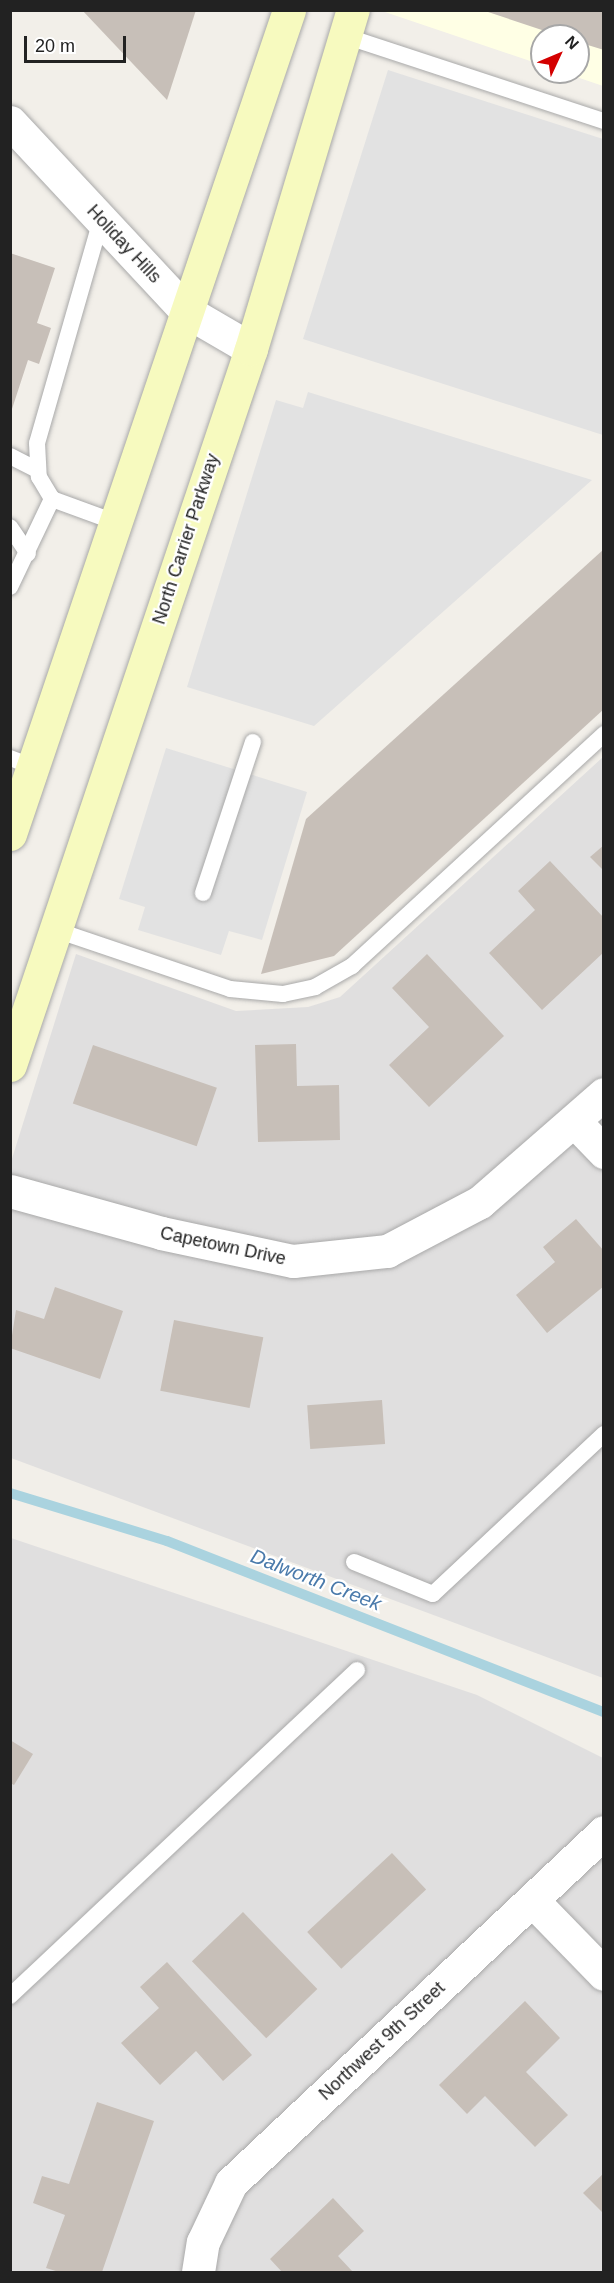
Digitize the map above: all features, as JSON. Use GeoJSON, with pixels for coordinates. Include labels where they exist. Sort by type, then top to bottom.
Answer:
{"type":"FeatureCollection","features":[{"type":"Feature","properties":{"kind":"main road"},"geometry":{"type":"LineString","coordinates":[[10,834],[22,763],[115,522],[289,10]]}},
{"type":"Feature","properties":{"kind":"main road","name":"North Carrier Parkway"},"geometry":{"type":"LineString","coordinates":[[10,1065],[250,349],[349,23]]}},
{"type":"Feature","properties":{"kind":"street","name":"Holiday Hills"},"geometry":{"type":"LineString","coordinates":[[10,122],[186,311],[250,349]]}},
{"type":"Feature","properties":{"kind":"street","name":"Capetown Drive"},"geometry":{"type":"LineString","coordinates":[[10,1191],[161,1233],[293,1261],[387,1251],[480,1202],[575,1122],[603,1094]]}},
{"type":"Feature","properties":{"kind":"street"},"geometry":{"type":"LineString","coordinates":[[575,1122],[603,1152]]}},
{"type":"Feature","properties":{"kind":"street","name":"Northwest 9th Street"},"geometry":{"type":"LineString","coordinates":[[198,2272],[203,2242],[231,2183],[603,1832]]}},
{"type":"Feature","properties":{"kind":"street"},"geometry":{"type":"LineString","coordinates":[[532,1899],[603,1974]]}},
{"type":"Feature","properties":{"kind":"lane"},"geometry":{"type":"LineString","coordinates":[[349,23],[603,121]]}},
{"type":"Feature","properties":{"kind":"lane"},"geometry":{"type":"LineString","coordinates":[[101,220],[37,443],[38,470],[52,499],[115,522]]}},
{"type":"Feature","properties":{"kind":"lane"},"geometry":{"type":"LineString","coordinates":[[10,456],[38,470]]}},
{"type":"Feature","properties":{"kind":"lane"},"geometry":{"type":"LineString","coordinates":[[10,587],[28,554],[52,499]]}},
{"type":"Feature","properties":{"kind":"lane"},"geometry":{"type":"LineString","coordinates":[[10,527],[28,554]]}},
{"type":"Feature","properties":{"kind":"lane"},"geometry":{"type":"LineString","coordinates":[[10,546],[28,554]]}},
{"type":"Feature","properties":{"kind":"lane"},"geometry":{"type":"LineString","coordinates":[[10,556],[28,554]]}},
{"type":"Feature","properties":{"kind":"lane"},"geometry":{"type":"LineString","coordinates":[[56,930],[230,989],[283,994],[315,987],[352,966],[603,734]]}},
{"type":"Feature","properties":{"kind":"lane"},"geometry":{"type":"LineString","coordinates":[[203,893],[253,742]]}},
{"type":"Feature","properties":{"kind":"lane"},"geometry":{"type":"LineString","coordinates":[[354,1562],[433,1594],[603,1434]]}},
{"type":"Feature","properties":{"kind":"lane"},"geometry":{"type":"LineString","coordinates":[[10,1996],[357,1670]]}},
{"type":"Feature","properties":{"kind":"shaded area"},"geometry":{"type":"Polygon","coordinates":[[[382,11],[603,11],[603,86],[590,82],[590,24],[530,24],[530,61],[382,11]]]}},
{"type":"Feature","properties":{"kind":"shaded area"},"geometry":{"type":"Polygon","coordinates":[[[388,70],[603,139],[603,435],[303,339],[388,70]]]}},
{"type":"Feature","properties":{"kind":"shaded area"},"geometry":{"type":"Polygon","coordinates":[[[308,392],[592,480],[314,726],[187,687],[276,400],[303,408],[308,392]]]}},
{"type":"Feature","properties":{"kind":"shaded area"},"geometry":{"type":"Polygon","coordinates":[[[166,748],[307,792],[262,940],[229,931],[221,955],[138,930],[145,907],[119,899],[166,748]]]}},
{"type":"Feature","properties":{"kind":"shaded area"},"geometry":{"type":"Polygon","coordinates":[[[603,757],[603,1678],[11,1458],[10,1165],[76,954],[236,1011],[308,1007],[340,997],[603,757]]]}},
{"type":"Feature","properties":{"kind":"shaded area"},"geometry":{"type":"Polygon","coordinates":[[[11,1538],[477,1695],[603,1758],[603,2272],[11,2272],[11,1538]]]}},
{"type":"Feature","properties":{"kind":"building"},"geometry":{"type":"Polygon","coordinates":[[[82,10],[196,10],[167,100],[82,10]]]}},
{"type":"Feature","properties":{"kind":"building"},"geometry":{"type":"Polygon","coordinates":[[[482,10],[604,10],[604,50],[590,46],[590,24],[530,24],[530,26],[482,10]]]}},
{"type":"Feature","properties":{"kind":"building"},"geometry":{"type":"Polygon","coordinates":[[[10,253],[55,268],[37,323],[51,328],[39,364],[28,360],[11,412],[10,253]]]}},
{"type":"Feature","properties":{"kind":"building"},"geometry":{"type":"Polygon","coordinates":[[[604,549],[604,709],[334,956],[261,974],[306,819],[604,549]]]}},
{"type":"Feature","properties":{"kind":"building"},"geometry":{"type":"Polygon","coordinates":[[[604,845],[604,871],[590,857],[604,845]]]}},
{"type":"Feature","properties":{"kind":"building"},"geometry":{"type":"Polygon","coordinates":[[[550,861],[604,918],[604,952],[542,1010],[489,953],[535,910],[518,891],[550,861]]]}},
{"type":"Feature","properties":{"kind":"building"},"geometry":{"type":"Polygon","coordinates":[[[427,954],[504,1036],[429,1107],[389,1065],[429,1027],[392,988],[427,954]]]}},
{"type":"Feature","properties":{"kind":"building"},"geometry":{"type":"Polygon","coordinates":[[[296,1044],[297,1086],[339,1085],[340,1140],[258,1142],[255,1045],[296,1044]]]}},
{"type":"Feature","properties":{"kind":"building"},"geometry":{"type":"Polygon","coordinates":[[[93,1045],[217,1088],[197,1146],[73,1104],[93,1045]]]}},
{"type":"Feature","properties":{"kind":"building"},"geometry":{"type":"Polygon","coordinates":[[[576,1219],[604,1251],[604,1286],[547,1333],[516,1295],[555,1262],[543,1247],[576,1219]]]}},
{"type":"Feature","properties":{"kind":"building"},"geometry":{"type":"Polygon","coordinates":[[[55,1287],[123,1311],[100,1379],[10,1348],[16,1310],[44,1319],[55,1287]]]}},
{"type":"Feature","properties":{"kind":"building"},"geometry":{"type":"Polygon","coordinates":[[[174,1320],[263,1337],[250,1408],[160,1391],[174,1320]]]}},
{"type":"Feature","properties":{"kind":"building"},"geometry":{"type":"Polygon","coordinates":[[[382,1400],[385,1444],[310,1449],[307,1405],[382,1400]]]}},
{"type":"Feature","properties":{"kind":"building"},"geometry":{"type":"Polygon","coordinates":[[[10,1740],[33,1754],[14,1785],[10,1783],[10,1740]]]}},
{"type":"Feature","properties":{"kind":"building"},"geometry":{"type":"Polygon","coordinates":[[[392,1853],[426,1890],[341,1969],[307,1932],[392,1853]]]}},
{"type":"Feature","properties":{"kind":"building"},"geometry":{"type":"Polygon","coordinates":[[[243,1912],[317,1989],[266,2038],[192,1961],[243,1912]]]}},
{"type":"Feature","properties":{"kind":"building"},"geometry":{"type":"Polygon","coordinates":[[[167,1962],[252,2055],[223,2081],[196,2051],[160,2085],[121,2043],[159,2008],[140,1987],[167,1962]]]}},
{"type":"Feature","properties":{"kind":"building"},"geometry":{"type":"Polygon","coordinates":[[[525,2001],[560,2038],[526,2072],[568,2115],[535,2147],[485,2096],[467,2114],[439,2085],[525,2001]]]}},
{"type":"Feature","properties":{"kind":"building"},"geometry":{"type":"Polygon","coordinates":[[[97,2102],[154,2121],[102,2272],[59,2272],[46,2268],[65,2215],[33,2203],[42,2176],[69,2184],[97,2102]]]}},
{"type":"Feature","properties":{"kind":"building"},"geometry":{"type":"Polygon","coordinates":[[[604,2173],[604,2214],[583,2193],[604,2173]]]}},
{"type":"Feature","properties":{"kind":"building"},"geometry":{"type":"Polygon","coordinates":[[[333,2198],[364,2231],[338,2256],[353,2272],[282,2272],[270,2259],[333,2198]]]}},
{"type":"Feature","properties":{"kind":"waterway","name":"Dalworth Creek"},"geometry":{"type":"LineString","coordinates":[[10,1493],[167,1541],[604,1712]]}}]}
